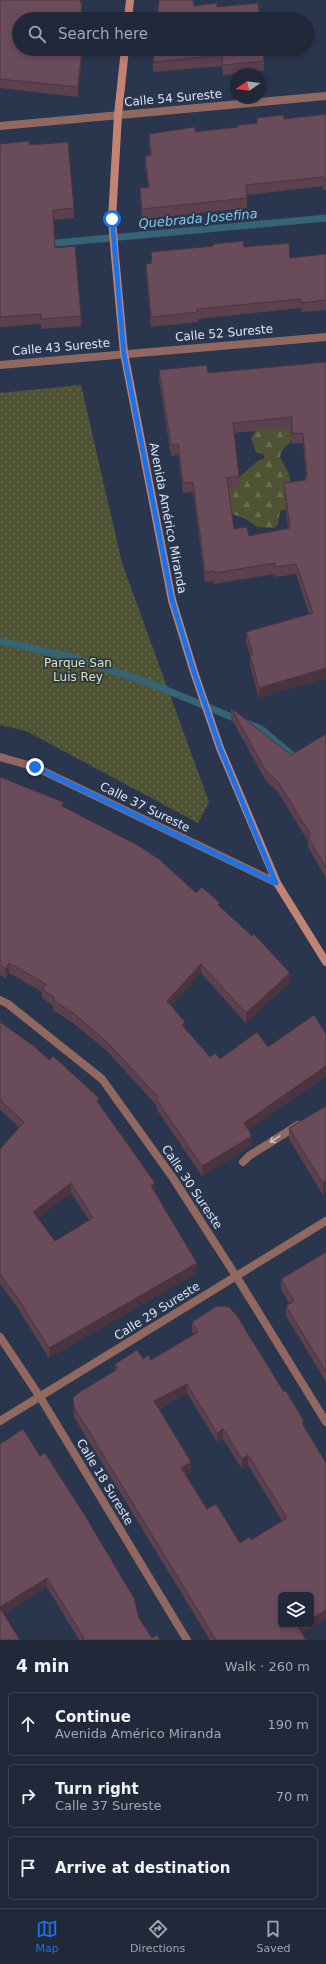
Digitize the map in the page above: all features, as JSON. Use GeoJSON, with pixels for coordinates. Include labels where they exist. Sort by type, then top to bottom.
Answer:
{"type":"FeatureCollection","features":[{"type":"Feature","properties":{"kind":"street"},"geometry":{"type":"LineString","coordinates":[[129,12],[130,0]]}},
{"type":"Feature","properties":{"kind":"street","name":"Avenida Américo Miranda"},"geometry":{"type":"LineString","coordinates":[[124,56],[118,115],[112,219],[115,256],[124,354],[172,600],[194,672],[220,748],[276,883],[326,962]]}},
{"type":"Feature","properties":{"kind":"street","name":"Calle 54 Sureste"},"geometry":{"type":"LineString","coordinates":[[0,126],[326,96]]}},
{"type":"Feature","properties":{"kind":"street","name":"Calle 52 Sureste"},"geometry":{"type":"LineString","coordinates":[[124,354],[326,337]]}},
{"type":"Feature","properties":{"kind":"street","name":"Calle 43 Sureste"},"geometry":{"type":"LineString","coordinates":[[0,365],[124,354]]}},
{"type":"Feature","properties":{"kind":"street","name":"Calle 37 Sureste"},"geometry":{"type":"LineString","coordinates":[[0,757],[35,767],[276,883]]}},
{"type":"Feature","properties":{"kind":"street","name":"Calle 30 Sureste"},"geometry":{"type":"LineString","coordinates":[[0,1000],[8,1004],[102,1079],[174,1178],[326,1422]]}},
{"type":"Feature","properties":{"kind":"street"},"geometry":{"type":"LineString","coordinates":[[243,1162],[249,1156],[303,1122]]}},
{"type":"Feature","properties":{"kind":"street","name":"Calle 29 Sureste"},"geometry":{"type":"LineString","coordinates":[[0,1421],[326,1221]]}},
{"type":"Feature","properties":{"kind":"street","name":"Calle 18 Sureste"},"geometry":{"type":"LineString","coordinates":[[0,1337],[40,1397],[187,1640]]}},
{"type":"Feature","properties":{"kind":"green space","name":"Parque San Luis Rey"},"geometry":{"type":"Polygon","coordinates":[[[81,385],[122,563],[209,802],[198,823],[26,731],[0,725],[0,393],[81,385]]]}},
{"type":"Feature","properties":{"kind":"green space"},"geometry":{"type":"Polygon","coordinates":[[[290,417],[292,440],[281,452],[280,457],[289,474],[293,492],[286,509],[280,511],[278,525],[274,528],[257,527],[246,519],[230,513],[220,489],[238,478],[259,460],[265,459],[263,454],[256,452],[251,438],[256,430],[290,417]]]}},
{"type":"Feature","properties":{"kind":"building"},"geometry":{"type":"Polygon","coordinates":[[[0,0],[80,0],[80,2],[82,2],[81,12],[12,12],[12,56],[81,56],[78,87],[0,79],[0,0]]]}},
{"type":"Feature","properties":{"kind":"building"},"geometry":{"type":"Polygon","coordinates":[[[159,0],[193,0],[194,6],[217,3],[217,7],[258,3],[259,12],[158,12],[159,0]]]}},
{"type":"Feature","properties":{"kind":"building"},"geometry":{"type":"Polygon","coordinates":[[[153,56],[212,56],[153,62],[153,56]]]}},
{"type":"Feature","properties":{"kind":"building"},"geometry":{"type":"Polygon","coordinates":[[[222,56],[264,56],[264,61],[223,65],[222,56]]]}},
{"type":"Feature","properties":{"kind":"building"},"geometry":{"type":"Polygon","coordinates":[[[326,114],[326,180],[323,180],[323,177],[246,185],[247,198],[142,209],[140,188],[149,187],[145,156],[151,155],[149,134],[195,127],[195,132],[238,127],[238,125],[257,123],[257,118],[283,115],[284,119],[326,114]]]}},
{"type":"Feature","properties":{"kind":"building"},"geometry":{"type":"Polygon","coordinates":[[[29,141],[29,145],[68,142],[74,208],[53,210],[55,248],[75,246],[81,316],[41,319],[41,314],[0,317],[0,144],[29,141]]]}},
{"type":"Feature","properties":{"kind":"building"},"geometry":{"type":"Polygon","coordinates":[[[243,241],[244,247],[289,243],[290,258],[326,254],[326,300],[301,303],[301,299],[197,309],[198,312],[151,317],[146,264],[152,263],[151,252],[213,246],[213,244],[243,241]]]}},
{"type":"Feature","properties":{"kind":"building"},"geometry":{"type":"Polygon","coordinates":[[[326,362],[326,668],[259,688],[250,655],[253,654],[246,632],[313,613],[296,564],[275,567],[275,563],[214,573],[214,571],[205,572],[193,482],[183,483],[178,444],[171,445],[159,370],[207,365],[208,373],[326,362]],[[292,417],[233,423],[239,476],[227,478],[234,529],[247,527],[249,536],[290,528],[284,483],[306,480],[305,478],[307,477],[303,433],[292,434],[292,417]]]}},
{"type":"Feature","properties":{"kind":"building"},"geometry":{"type":"Polygon","coordinates":[[[231,708],[291,755],[326,734],[326,868],[308,837],[311,835],[278,782],[266,771],[231,708]]]}},
{"type":"Feature","properties":{"kind":"building"},"geometry":{"type":"Polygon","coordinates":[[[0,777],[63,802],[62,806],[137,845],[159,859],[196,893],[202,887],[220,903],[218,905],[252,936],[254,934],[290,973],[246,1013],[201,964],[167,1001],[185,1022],[182,1025],[210,1057],[215,1053],[220,1059],[257,1032],[268,1047],[314,1015],[326,1034],[326,1066],[244,1123],[252,1136],[202,1166],[157,1100],[159,1098],[107,1042],[73,1013],[53,1000],[55,998],[42,989],[46,984],[9,963],[6,969],[0,965],[0,777]]]}},
{"type":"Feature","properties":{"kind":"building"},"geometry":{"type":"Polygon","coordinates":[[[0,1022],[34,1046],[49,1060],[53,1056],[99,1098],[97,1101],[155,1183],[151,1186],[197,1263],[49,1348],[17,1297],[0,1274],[0,1149],[24,1122],[0,1100],[0,1022]],[[71,1183],[33,1212],[55,1241],[93,1218],[71,1183]]]}},
{"type":"Feature","properties":{"kind":"building"},"geometry":{"type":"Polygon","coordinates":[[[326,1106],[326,1181],[323,1183],[289,1128],[326,1106]]]}},
{"type":"Feature","properties":{"kind":"building"},"geometry":{"type":"Polygon","coordinates":[[[326,1252],[326,1372],[286,1306],[294,1301],[281,1279],[326,1252]]]}},
{"type":"Feature","properties":{"kind":"building"},"geometry":{"type":"Polygon","coordinates":[[[217,1306],[229,1307],[237,1316],[284,1392],[286,1391],[304,1421],[302,1423],[326,1463],[326,1610],[314,1617],[314,1592],[278,1592],[278,1628],[299,1628],[306,1640],[216,1640],[74,1407],[73,1398],[78,1393],[118,1369],[115,1364],[137,1350],[143,1359],[148,1355],[151,1360],[198,1332],[192,1322],[217,1306]],[[187,1384],[154,1401],[191,1462],[181,1468],[207,1509],[216,1504],[240,1543],[249,1537],[251,1540],[287,1518],[248,1455],[242,1459],[223,1429],[217,1433],[187,1384]]]}},
{"type":"Feature","properties":{"kind":"building"},"geometry":{"type":"Polygon","coordinates":[[[23,1429],[40,1456],[45,1453],[84,1514],[134,1598],[139,1618],[152,1638],[157,1635],[160,1640],[82,1640],[84,1638],[47,1578],[0,1607],[0,1444],[23,1429]]]}},
{"type":"Feature","properties":{"kind":"building"},"geometry":{"type":"Polygon","coordinates":[[[0,1608],[20,1640],[0,1640],[0,1608]]]}},
{"type":"Feature","properties":{"kind":"waterway","name":"Quebrada Josefina"},"geometry":{"type":"LineString","coordinates":[[45,244],[326,218]]}},
{"type":"Feature","properties":{"kind":"waterway"},"geometry":{"type":"LineString","coordinates":[[0,641],[75,658],[152,684],[261,729],[298,760]]}},
{"type":"Feature","properties":{"kind":"route"},"geometry":{"type":"LineString","coordinates":[[35,767],[276,883],[220,748],[194,672],[172,600],[124,354],[112,219]]}}]}
